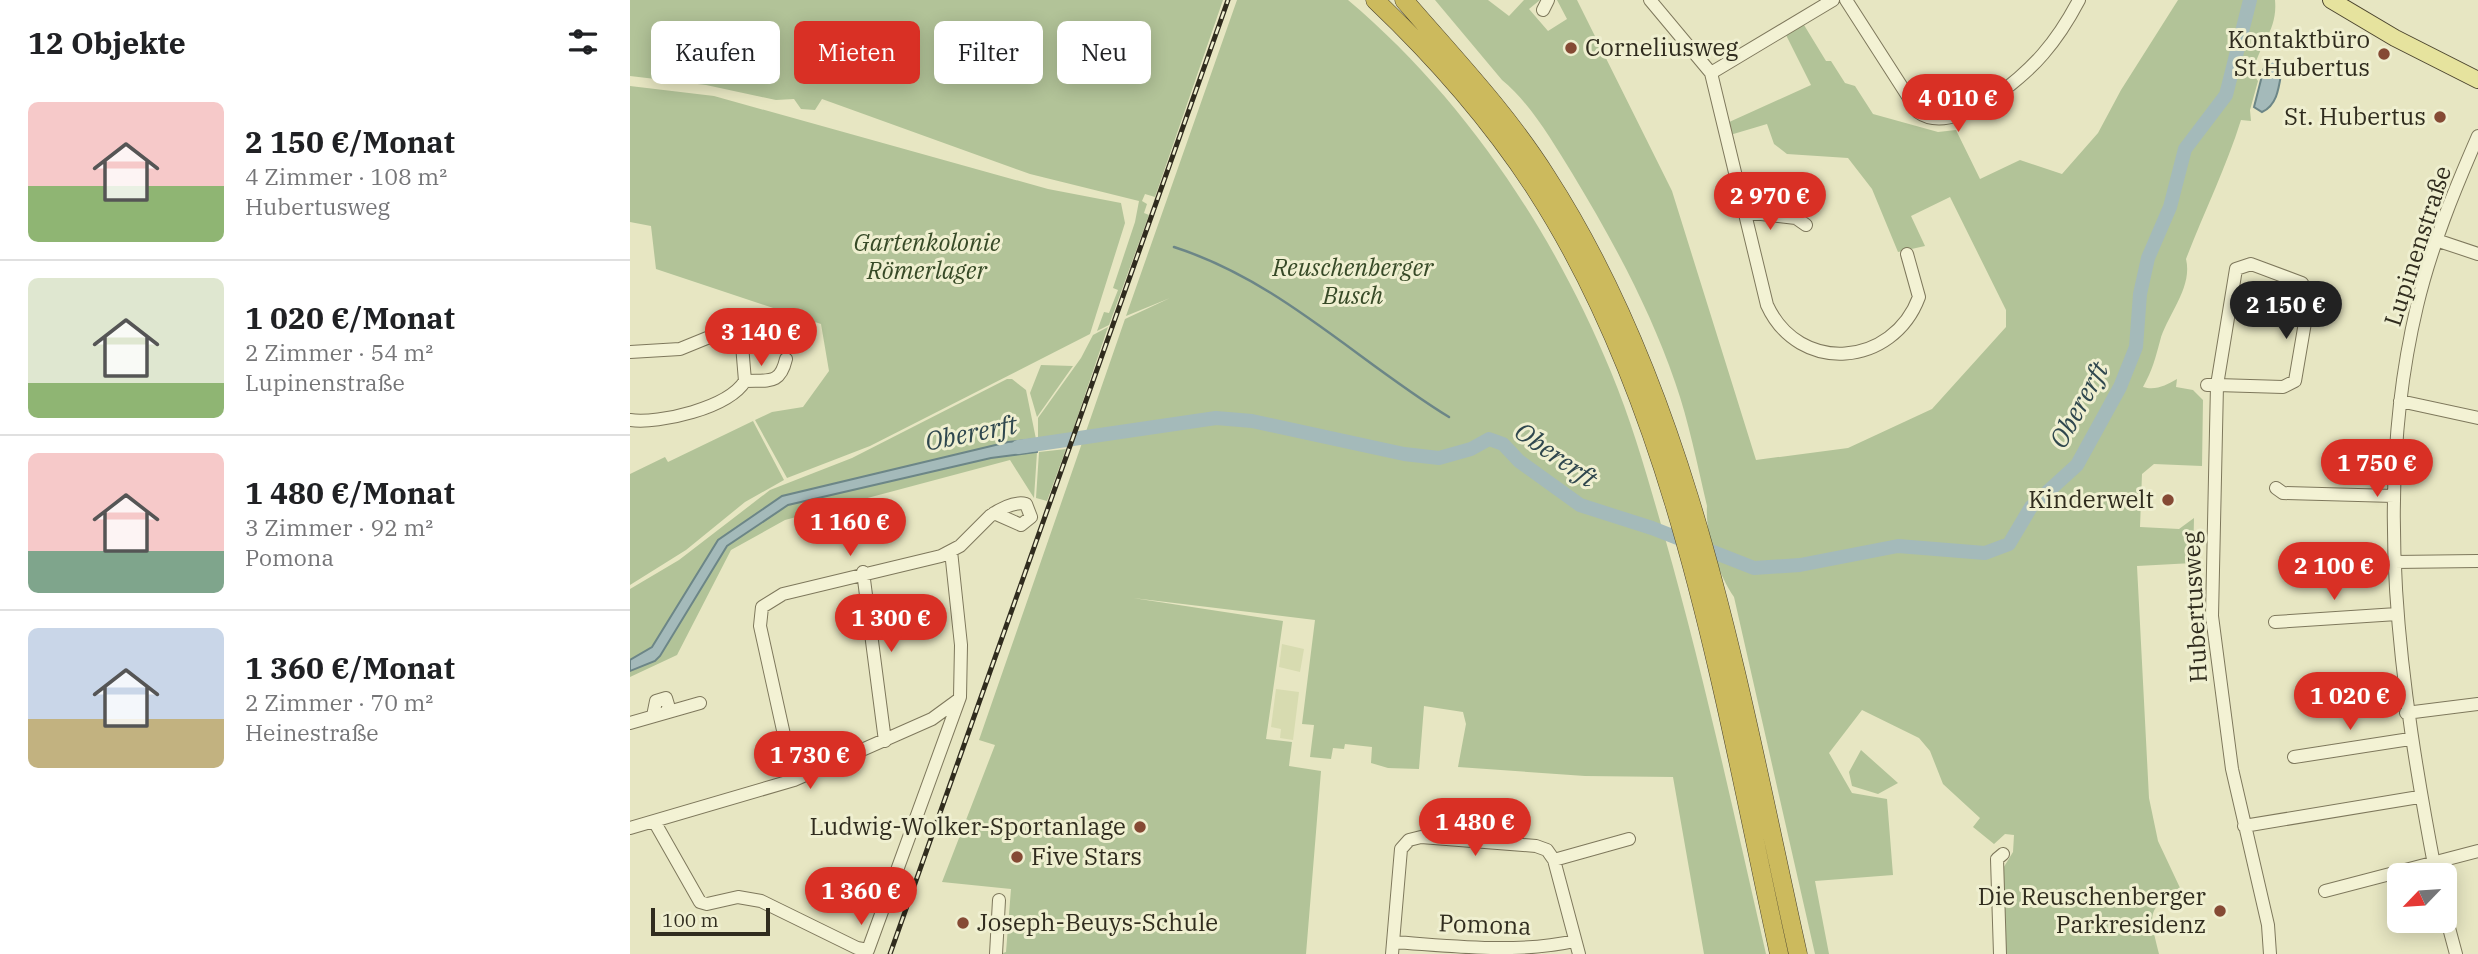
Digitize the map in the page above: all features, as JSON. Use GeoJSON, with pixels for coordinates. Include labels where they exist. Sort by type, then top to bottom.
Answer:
{"type":"FeatureCollection","features":[{"type":"Feature","properties":{"kind":"highway"},"geometry":{"type":"LineString","coordinates":[[1376,0],[1458,72],[1548,178],[1607,285],[1658,403],[1696,522],[1696,555],[1718,679],[1779,954]]}},
{"type":"Feature","properties":{"kind":"highway"},"geometry":{"type":"LineString","coordinates":[[1402,0],[1424,23],[1458,72]]}},
{"type":"Feature","properties":{"kind":"highway"},"geometry":{"type":"LineString","coordinates":[[1471,86],[1536,191],[1594,294],[1647,421],[1678,518],[1696,555],[1798,954]]}},
{"type":"Feature","properties":{"kind":"main road"},"geometry":{"type":"LineString","coordinates":[[2331,0],[2395,38],[2478,80]]}},
{"type":"Feature","properties":{"kind":"street"},"geometry":{"type":"LineString","coordinates":[[1650,0],[1711,74],[1771,312],[1794,340],[1821,352],[1848,354],[1865,350],[1891,336],[1906,321],[1917,303],[1920,291],[1907,254]]}},
{"type":"Feature","properties":{"kind":"street"},"geometry":{"type":"LineString","coordinates":[[1711,74],[1833,0]]}},
{"type":"Feature","properties":{"kind":"street"},"geometry":{"type":"LineString","coordinates":[[1846,0],[1918,111],[1938,120],[1952,118],[1975,107],[2026,72],[2055,38],[2079,0]]}},
{"type":"Feature","properties":{"kind":"street","name":"Lupinenstraße"},"geometry":{"type":"LineString","coordinates":[[2434,863],[2419,797],[2406,713],[2396,614],[2394,496],[2400,401],[2413,325],[2436,240],[2478,136]]}},
{"type":"Feature","properties":{"kind":"street"},"geometry":{"type":"LineString","coordinates":[[1744,212],[1796,218],[1806,225]]}},
{"type":"Feature","properties":{"kind":"street"},"geometry":{"type":"LineString","coordinates":[[2436,240],[2478,254]]}},
{"type":"Feature","properties":{"kind":"street","name":"Hubertusweg"},"geometry":{"type":"LineString","coordinates":[[2212,385],[2283,387],[2295,381],[2309,299],[2302,283],[2251,264],[2236,269],[2212,385],[2211,565],[2214,646],[2244,825],[2268,925],[2270,954]]}},
{"type":"Feature","properties":{"kind":"street"},"geometry":{"type":"LineString","coordinates":[[630,352],[680,349],[707,338],[731,336],[742,345],[746,381]]}},
{"type":"Feature","properties":{"kind":"street"},"geometry":{"type":"LineString","coordinates":[[630,420],[678,418],[735,391],[746,381],[779,377],[786,359]]}},
{"type":"Feature","properties":{"kind":"street"},"geometry":{"type":"LineString","coordinates":[[2400,401],[2478,418]]}},
{"type":"Feature","properties":{"kind":"street"},"geometry":{"type":"LineString","coordinates":[[2276,488],[2283,493],[2394,496]]}},
{"type":"Feature","properties":{"kind":"street"},"geometry":{"type":"LineString","coordinates":[[794,780],[760,626],[760,610],[778,596],[951,551],[994,513]]}},
{"type":"Feature","properties":{"kind":"street"},"geometry":{"type":"LineString","coordinates":[[654,821],[699,902],[707,904],[744,897],[761,901],[861,950],[868,950],[960,697],[961,645],[951,551]]}},
{"type":"Feature","properties":{"kind":"street"},"geometry":{"type":"LineString","coordinates":[[2394,562],[2478,561]]}},
{"type":"Feature","properties":{"kind":"street"},"geometry":{"type":"LineString","coordinates":[[863,572],[885,741]]}},
{"type":"Feature","properties":{"kind":"street"},"geometry":{"type":"LineString","coordinates":[[2275,622],[2396,614]]}},
{"type":"Feature","properties":{"kind":"street"},"geometry":{"type":"LineString","coordinates":[[630,828],[794,780],[932,719],[960,697]]}},
{"type":"Feature","properties":{"kind":"street"},"geometry":{"type":"LineString","coordinates":[[630,723],[701,703]]}},
{"type":"Feature","properties":{"kind":"street"},"geometry":{"type":"LineString","coordinates":[[2406,713],[2478,704]]}},
{"type":"Feature","properties":{"kind":"street"},"geometry":{"type":"LineString","coordinates":[[932,719],[946,739]]}},
{"type":"Feature","properties":{"kind":"street"},"geometry":{"type":"LineString","coordinates":[[2294,757],[2410,739]]}},
{"type":"Feature","properties":{"kind":"street"},"geometry":{"type":"LineString","coordinates":[[2244,825],[2419,797]]}},
{"type":"Feature","properties":{"kind":"street","name":"Pomona"},"geometry":{"type":"LineString","coordinates":[[1575,941],[1532,950],[1509,951],[1393,948],[1403,845],[1413,838],[1536,846],[1547,850],[1554,860],[1579,954]]}},
{"type":"Feature","properties":{"kind":"street"},"geometry":{"type":"LineString","coordinates":[[1554,860],[1629,839]]}},
{"type":"Feature","properties":{"kind":"street"},"geometry":{"type":"LineString","coordinates":[[2450,863],[2478,852]]}},
{"type":"Feature","properties":{"kind":"street"},"geometry":{"type":"LineString","coordinates":[[2000,954],[1997,859],[2003,853]]}},
{"type":"Feature","properties":{"kind":"street"},"geometry":{"type":"LineString","coordinates":[[2325,891],[2387,879]]}},
{"type":"Feature","properties":{"kind":"street"},"geometry":{"type":"LineString","coordinates":[[996,954],[999,900]]}},
{"type":"Feature","properties":{"kind":"street"},"geometry":{"type":"LineString","coordinates":[[2450,933],[2456,954]]}},
{"type":"Feature","properties":{"kind":"green space"},"geometry":{"type":"Polygon","coordinates":[[[630,0],[1223,0],[1155,197],[1145,194],[1142,201],[1147,204],[1144,213],[1149,215],[1109,325],[1097,331],[1104,312],[1109,313],[1118,290],[1113,288],[1135,222],[1139,201],[1030,174],[822,99],[815,110],[801,109],[794,99],[776,100],[698,84],[780,84],[780,21],[651,21],[651,78],[630,76],[630,0]]]}},
{"type":"Feature","properties":{"kind":"green space","name":"Reuschenberger Busch"},"geometry":{"type":"Polygon","coordinates":[[[1237,0],[1348,0],[1390,38],[1467,124],[1533,218],[1562,268],[1611,372],[1647,476],[1693,641],[1766,954],[1704,954],[1673,777],[1585,776],[1458,767],[1466,724],[1463,712],[1424,706],[1419,769],[1388,768],[1371,763],[1372,747],[1345,744],[1344,749],[1333,748],[1331,759],[1310,757],[1314,725],[1302,724],[1315,620],[1133,598],[1283,621],[1266,739],[1292,742],[1289,766],[1321,771],[1306,954],[1000,954],[1006,952],[1011,889],[942,882],[995,745],[979,740],[1125,319],[1170,298],[1126,316],[1237,0]]]}},
{"type":"Feature","properties":{"kind":"green space"},"geometry":{"type":"Polygon","coordinates":[[[1435,0],[1488,0],[1509,16],[1524,0],[1540,0],[1529,9],[1548,31],[1567,19],[1557,0],[1577,0],[1672,191],[1756,460],[1848,448],[1932,409],[2006,327],[2006,310],[1950,197],[1911,216],[1925,246],[1898,252],[1872,189],[1848,158],[1787,154],[1774,144],[1767,124],[1730,135],[1727,123],[1811,85],[1786,35],[1804,25],[1826,61],[1831,61],[1845,83],[1855,86],[1873,114],[1938,132],[1956,130],[1980,179],[2020,160],[2062,174],[2098,133],[2121,90],[2178,0],[2275,0],[2274,21],[2253,74],[2258,81],[2250,110],[2251,121],[2241,120],[2186,259],[2183,291],[2163,331],[2143,387],[2157,388],[2177,379],[2176,387],[2193,390],[2203,400],[2202,466],[2154,464],[2142,474],[2140,527],[2179,529],[2194,518],[2193,563],[2137,566],[2149,798],[2158,841],[2181,890],[2155,908],[2152,922],[2159,954],[2004,954],[2002,870],[2013,852],[2014,835],[2005,834],[1994,844],[1973,827],[1980,818],[1943,784],[1930,751],[1919,738],[1862,710],[1829,753],[1852,793],[1887,799],[1893,875],[1815,881],[1829,954],[1815,954],[1734,597],[1714,553],[1708,528],[1707,506],[1692,443],[1665,355],[1616,249],[1549,136],[1522,100],[1435,0]]]}},
{"type":"Feature","properties":{"kind":"green space","name":"Gartenkolonie Römerlager"},"geometry":{"type":"Polygon","coordinates":[[[630,86],[714,96],[1048,189],[1121,203],[1125,223],[1090,334],[870,446],[787,478],[755,420],[772,412],[803,407],[829,371],[821,324],[656,269],[651,226],[630,222],[630,86]]]}},
{"type":"Feature","properties":{"kind":"green space"},"geometry":{"type":"Polygon","coordinates":[[[1108,327],[1071,436],[1038,439],[1038,418],[1081,358],[1093,335],[1108,327]]]}},
{"type":"Feature","properties":{"kind":"green space"},"geometry":{"type":"Polygon","coordinates":[[[1041,365],[1073,366],[1037,417],[1030,393],[1041,365]]]}},
{"type":"Feature","properties":{"kind":"green space"},"geometry":{"type":"Polygon","coordinates":[[[1007,379],[1012,379],[1026,390],[1036,439],[1008,442],[782,496],[718,540],[652,647],[630,660],[630,589],[679,560],[770,490],[852,458],[1007,379]]]}},
{"type":"Feature","properties":{"kind":"green space"},"geometry":{"type":"Polygon","coordinates":[[[753,421],[784,480],[745,502],[686,550],[630,585],[630,474],[665,457],[668,462],[753,421]]]}},
{"type":"Feature","properties":{"kind":"green space"},"geometry":{"type":"Polygon","coordinates":[[[1066,449],[1047,501],[1036,498],[1039,452],[1066,449]]]}},
{"type":"Feature","properties":{"kind":"green space"},"geometry":{"type":"Polygon","coordinates":[[[1037,452],[1034,498],[1010,460],[785,520],[731,550],[677,655],[630,677],[630,671],[655,661],[660,656],[727,546],[788,505],[991,458],[1037,452]]]}},
{"type":"Feature","properties":{"kind":"green space"},"geometry":{"type":"Polygon","coordinates":[[[1282,644],[1304,649],[1300,672],[1279,667],[1282,644]]]}},
{"type":"Feature","properties":{"kind":"green space"},"geometry":{"type":"Polygon","coordinates":[[[1276,689],[1299,692],[1293,740],[1280,738],[1281,729],[1271,727],[1276,689]]]}},
{"type":"Feature","properties":{"kind":"green space"},"geometry":{"type":"Polygon","coordinates":[[[1861,750],[1898,783],[1878,794],[1852,786],[1849,772],[1861,750]]]}},
{"type":"Feature","properties":{"kind":"shaded area"},"geometry":{"type":"Polygon","coordinates":[[[2274,59],[2283,63],[2276,98],[2262,112],[2254,107],[2265,64],[2274,59]]]}},
{"type":"Feature","properties":{"kind":"shaded area"},"geometry":{"type":"Polygon","coordinates":[[[1036,439],[1037,452],[991,458],[788,505],[727,546],[660,656],[655,661],[630,671],[630,660],[652,647],[718,540],[782,496],[1008,442],[1036,439]]]}},
{"type":"Feature","properties":{"kind":"waterway","name":"Obererft"},"geometry":{"type":"LineString","coordinates":[[1018,447],[1216,418],[1252,421],[1404,454],[1439,458],[1471,449],[1489,439],[1503,444],[1519,461],[1580,505],[1652,528],[1754,568],[1800,565],[1898,546],[1985,553],[2009,544],[2031,507],[2077,465],[2120,387],[2136,347],[2140,294],[2148,258],[2170,207],[2185,149],[2226,95],[2250,0]]}},
{"type":"Feature","properties":{"kind":"waterway"},"geometry":{"type":"LineString","coordinates":[[1174,247],[1249,280],[1283,301],[1449,417]]}},
{"type":"Feature","properties":{"kind":"railway"},"geometry":{"type":"LineString","coordinates":[[890,954],[1228,0]]}},
{"type":"Feature","properties":{"kind":"place","name":"Corneliusweg"},"geometry":{"type":"Point","coordinates":[1571,48]}},
{"type":"Feature","properties":{"kind":"place","name":"Kontaktbüro St.Hubertus"},"geometry":{"type":"Point","coordinates":[2384,54]}},
{"type":"Feature","properties":{"kind":"place","name":"St. Hubertus"},"geometry":{"type":"Point","coordinates":[2440,117]}},
{"type":"Feature","properties":{"kind":"place","name":"Kinderwelt"},"geometry":{"type":"Point","coordinates":[2168,500]}},
{"type":"Feature","properties":{"kind":"place","name":"Ludwig-Wolker-Sportanlage"},"geometry":{"type":"Point","coordinates":[1140,827]}},
{"type":"Feature","properties":{"kind":"place","name":"Five Stars"},"geometry":{"type":"Point","coordinates":[1017,857]}},
{"type":"Feature","properties":{"kind":"place","name":"Die Reuschenberger Parkresidenz"},"geometry":{"type":"Point","coordinates":[2220,911]}},
{"type":"Feature","properties":{"kind":"place","name":"Joseph-Beuys-Schule"},"geometry":{"type":"Point","coordinates":[963,923]}}]}
